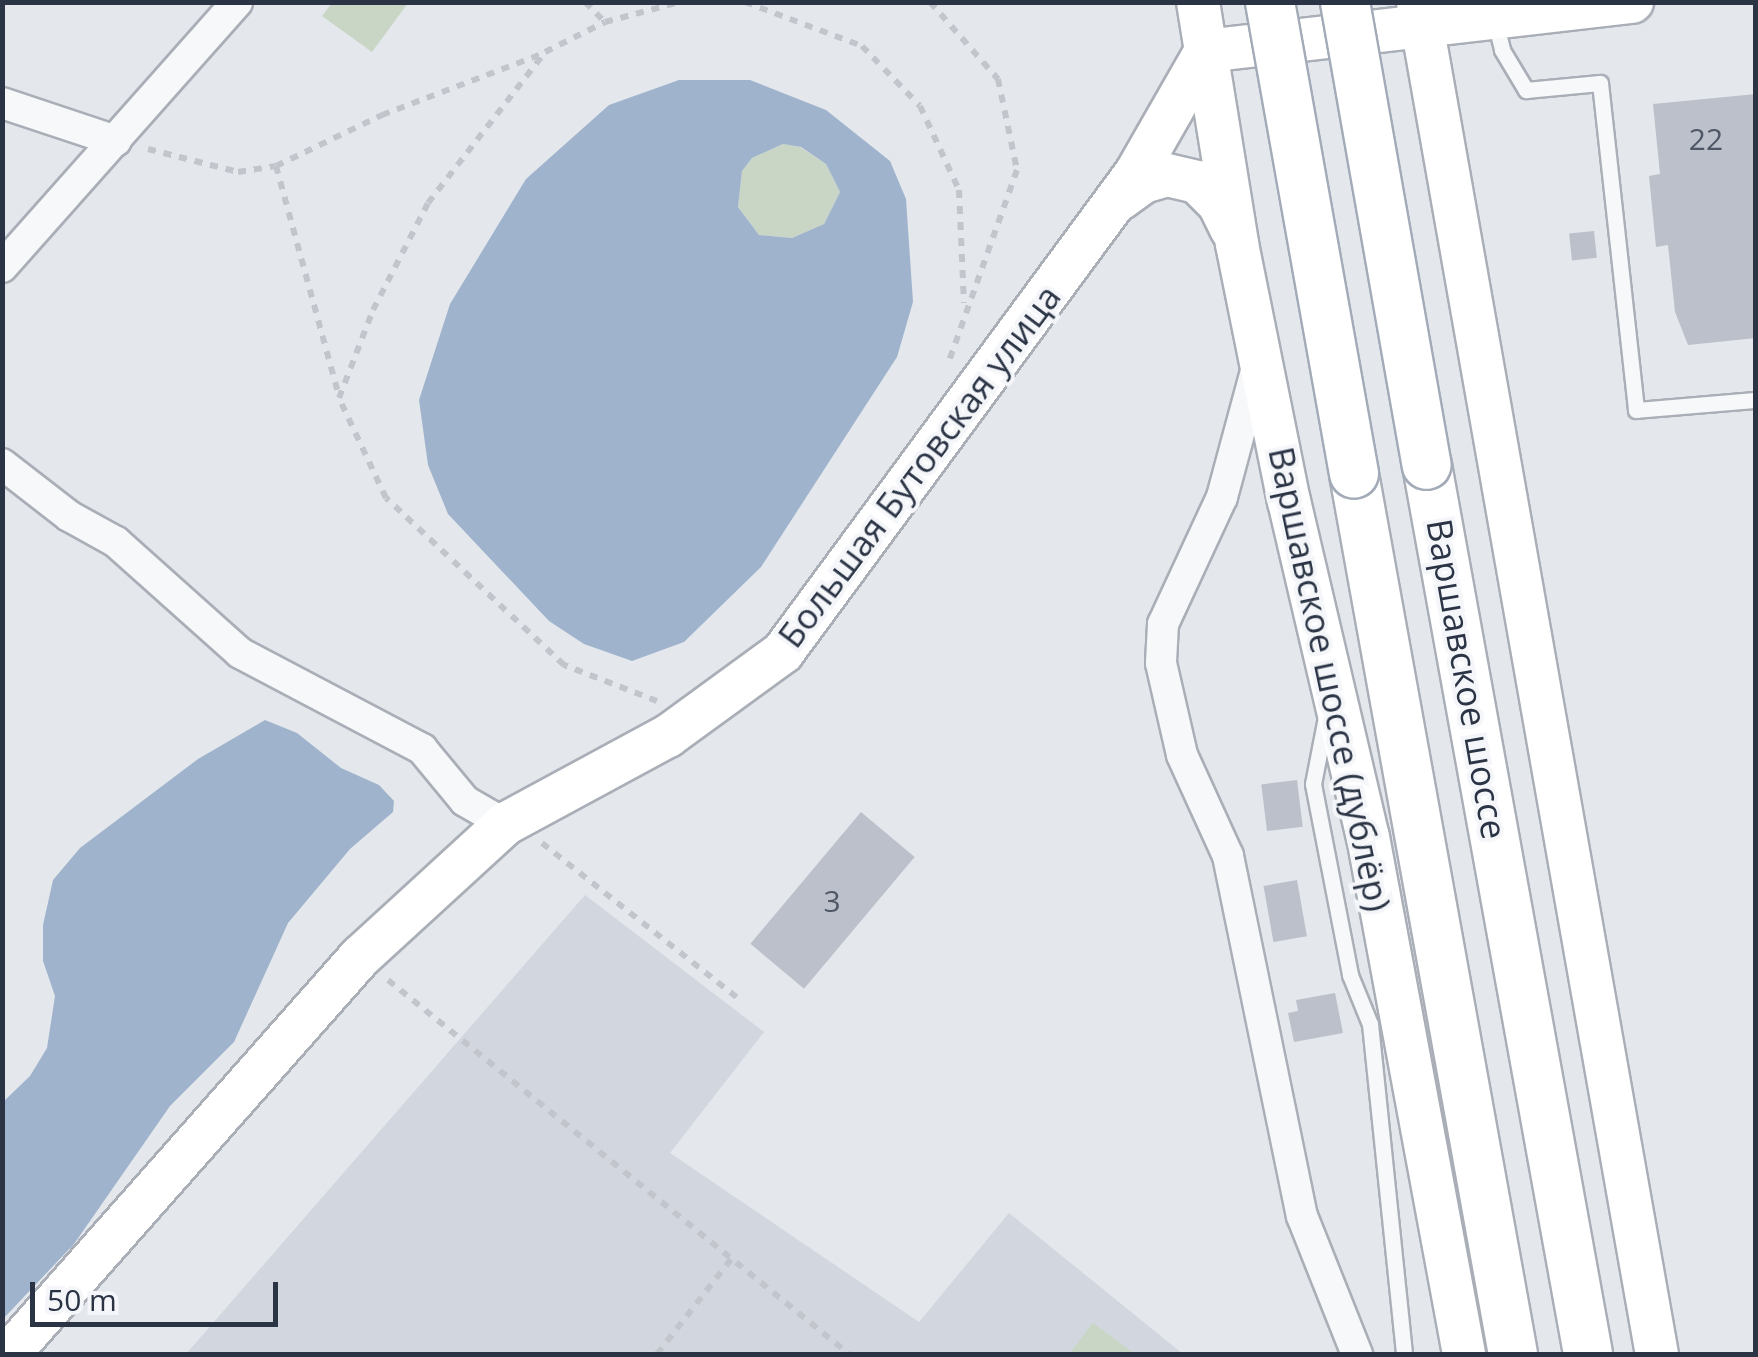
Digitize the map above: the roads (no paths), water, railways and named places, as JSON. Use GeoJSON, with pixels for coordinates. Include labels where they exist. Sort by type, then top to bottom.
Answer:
{"type":"FeatureCollection","features":[{"type":"Feature","properties":{"kind":"main road","name":"Варшавское шоссе (дублёр)"},"geometry":{"type":"LineString","coordinates":[[1198,2],[1237,244],[1368,837],[1464,1354]]}},
{"type":"Feature","properties":{"kind":"main road","name":"Варшавское шоссе"},"geometry":{"type":"LineString","coordinates":[[1270,2],[1513,1354]]}},
{"type":"Feature","properties":{"kind":"main road","name":"Варшавское шоссе"},"geometry":{"type":"LineString","coordinates":[[1345,2],[1588,1354]]}},
{"type":"Feature","properties":{"kind":"main road"},"geometry":{"type":"LineString","coordinates":[[1206,51],[1360,2]]}},
{"type":"Feature","properties":{"kind":"main road"},"geometry":{"type":"LineString","coordinates":[[1206,51],[1419,12],[1494,14],[1632,2]]}},
{"type":"Feature","properties":{"kind":"main road"},"geometry":{"type":"LineString","coordinates":[[1419,12],[1657,1354]]}},
{"type":"Feature","properties":{"kind":"main road","name":"Большая Бутовская улица"},"geometry":{"type":"LineString","coordinates":[[9,1354],[360,958],[522,832],[668,736],[783,652],[1115,203],[1206,51]]}},
{"type":"Feature","properties":{"kind":"main road"},"geometry":{"type":"LineString","coordinates":[[1115,203],[1143,182],[1167,175],[1198,182],[1219,204],[1237,244]]}},
{"type":"Feature","properties":{"kind":"street"},"geometry":{"type":"LineString","coordinates":[[2,268],[237,2]]}},
{"type":"Feature","properties":{"kind":"street"},"geometry":{"type":"LineString","coordinates":[[2,103],[116,141]]}},
{"type":"Feature","properties":{"kind":"street"},"geometry":{"type":"LineString","coordinates":[[1259,354],[1252,404],[1222,497],[1179,579],[1164,624],[1161,663],[1182,755],[1228,856],[1302,1216],[1357,1354]]}},
{"type":"Feature","properties":{"kind":"street"},"geometry":{"type":"LineString","coordinates":[[2,464],[69,516],[116,542],[240,652],[422,749],[464,801],[522,832]]}},
{"type":"Feature","properties":{"kind":"lane"},"geometry":{"type":"LineString","coordinates":[[1494,14],[1502,50],[1526,90],[1600,83],[1636,410],[1756,400]]}},
{"type":"Feature","properties":{"kind":"lane"},"geometry":{"type":"LineString","coordinates":[[1332,683],[1314,784],[1350,975],[1370,1024],[1404,1354]]}},
{"type":"Feature","properties":{"kind":"water"},"geometry":{"type":"Polygon","coordinates":[[[679,80],[750,80],[826,110],[890,161],[906,199],[913,302],[897,357],[761,567],[684,642],[632,661],[584,644],[549,621],[448,514],[428,465],[419,400],[450,304],[526,179],[609,105],[679,80]],[[783,144],[752,158],[742,171],[738,207],[759,235],[792,238],[824,224],[840,192],[826,164],[801,147],[783,144]]]}},
{"type":"Feature","properties":{"kind":"water"},"geometry":{"type":"Polygon","coordinates":[[[265,720],[297,733],[341,768],[379,785],[394,801],[393,812],[350,849],[288,923],[234,1042],[170,1106],[74,1244],[3,1319],[3,1102],[30,1076],[47,1048],[55,996],[43,961],[43,925],[53,880],[80,848],[198,759],[265,720]]]}}]}
